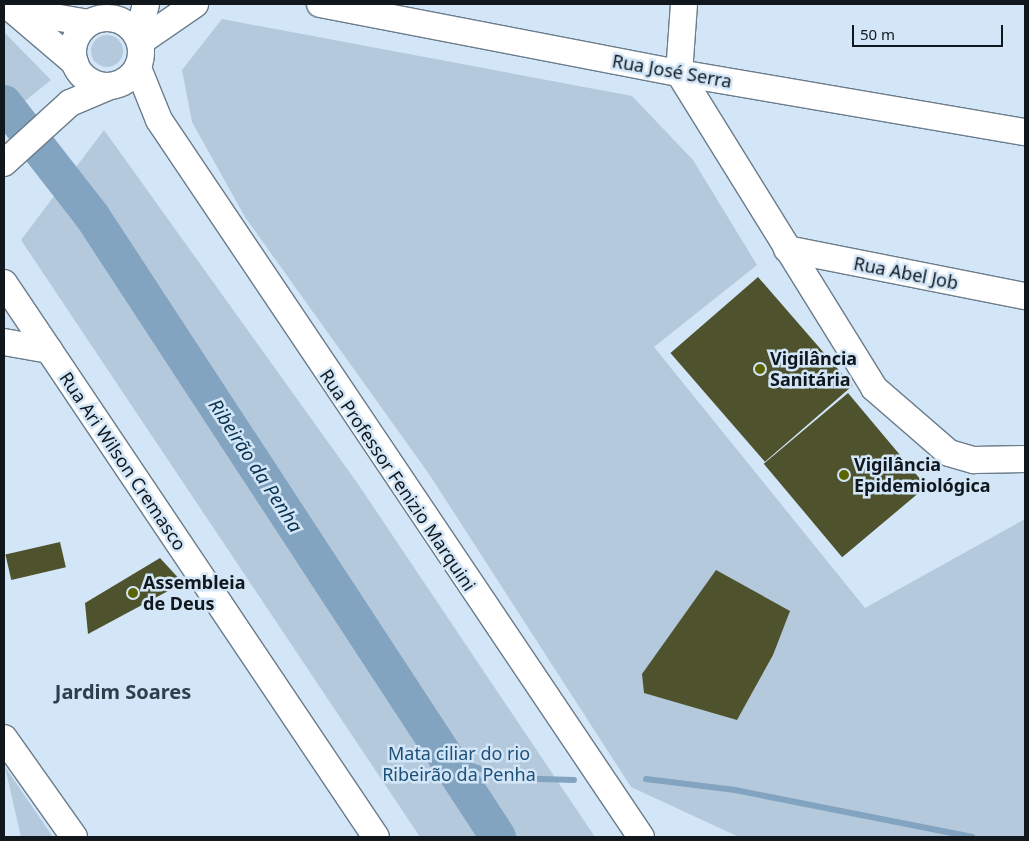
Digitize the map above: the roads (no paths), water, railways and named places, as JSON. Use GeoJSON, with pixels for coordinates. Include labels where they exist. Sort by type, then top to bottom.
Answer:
{"type":"FeatureCollection","features":[{"type":"Feature","properties":{"kind":"street"},"geometry":{"type":"LineString","coordinates":[[64,108],[77,68],[75,41],[94,21],[123,4]]}},
{"type":"Feature","properties":{"kind":"street"},"geometry":{"type":"LineString","coordinates":[[146,4],[139,39],[138,68],[159,120]]}},
{"type":"Feature","properties":{"kind":"street"},"geometry":{"type":"LineString","coordinates":[[139,39],[195,4]]}},
{"type":"Feature","properties":{"kind":"street","name":"Rua José Serra"},"geometry":{"type":"LineString","coordinates":[[320,4],[678,73],[1025,132]]}},
{"type":"Feature","properties":{"kind":"street"},"geometry":{"type":"LineString","coordinates":[[684,4],[678,73],[874,388],[918,429],[948,453],[974,460],[1025,460]]}},
{"type":"Feature","properties":{"kind":"street"},"geometry":{"type":"LineString","coordinates":[[9,7],[94,21],[121,21],[139,39]]}},
{"type":"Feature","properties":{"kind":"street"},"geometry":{"type":"LineString","coordinates":[[9,7],[94,83],[112,86],[159,120]]}},
{"type":"Feature","properties":{"kind":"street"},"geometry":{"type":"LineString","coordinates":[[9,162],[64,108],[112,86],[138,68]]}},
{"type":"Feature","properties":{"kind":"street","name":"Rua Professor Fenizio Marquini"},"geometry":{"type":"LineString","coordinates":[[159,120],[641,837]]}},
{"type":"Feature","properties":{"kind":"street","name":"Rua Abel Job"},"geometry":{"type":"LineString","coordinates":[[787,249],[1025,296]]}},
{"type":"Feature","properties":{"kind":"street","name":"Rua Ari Wilson Cremasco"},"geometry":{"type":"LineString","coordinates":[[4,283],[376,837]]}},
{"type":"Feature","properties":{"kind":"street"},"geometry":{"type":"LineString","coordinates":[[4,342],[49,350]]}},
{"type":"Feature","properties":{"kind":"street"},"geometry":{"type":"LineString","coordinates":[[4,738],[74,837]]}},
{"type":"Feature","properties":{"kind":"waterway","name":"Ribeirão da Penha"},"geometry":{"type":"LineString","coordinates":[[4,103],[92,216],[498,837]]}},
{"type":"Feature","properties":{"kind":"waterway"},"geometry":{"type":"LineString","coordinates":[[445,757],[508,778],[574,780]]}},
{"type":"Feature","properties":{"kind":"waterway"},"geometry":{"type":"LineString","coordinates":[[646,779],[735,790],[972,837]]}},
{"type":"Feature","properties":{"kind":"place","name":"Vigilância Sanitária"},"geometry":{"type":"Point","coordinates":[760,369]}},
{"type":"Feature","properties":{"kind":"place","name":"Vigilância Epidemiológica"},"geometry":{"type":"Point","coordinates":[844,475]}},
{"type":"Feature","properties":{"kind":"place","name":"Assembleia de Deus"},"geometry":{"type":"Point","coordinates":[133,593]}},
{"type":"Feature","properties":{"kind":"district","name":"Jardim Soares"},"geometry":{"type":"Point","coordinates":[123,691]}},
{"type":"Feature","properties":{"kind":"park label","name":"Mata ciliar do rio Ribeirão da Penha"},"geometry":{"type":"Point","coordinates":[459,764]}}]}
